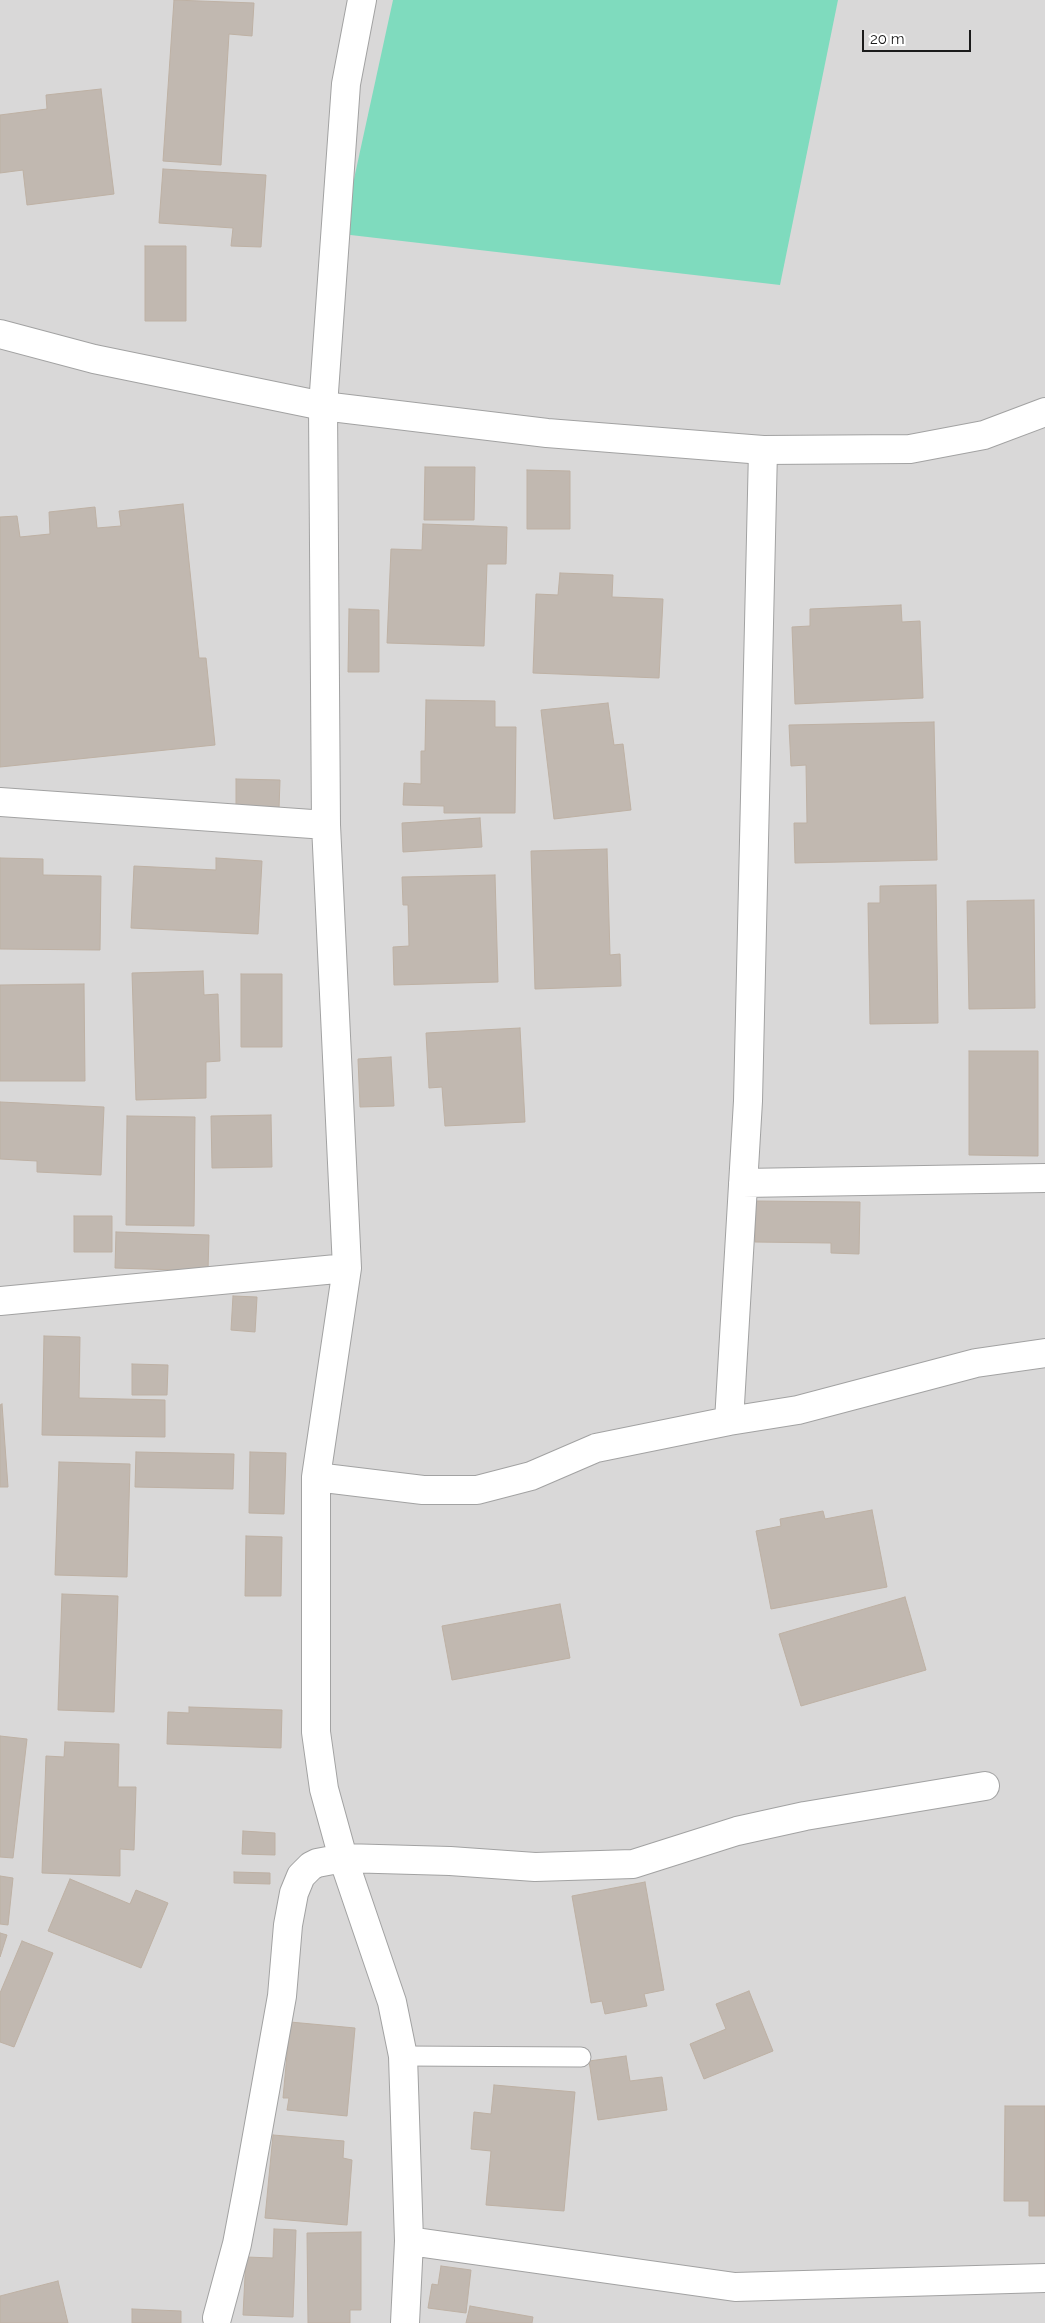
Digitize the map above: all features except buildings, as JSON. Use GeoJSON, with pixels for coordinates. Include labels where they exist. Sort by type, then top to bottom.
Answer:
{"type":"FeatureCollection","features":[{"type":"Feature","properties":{"kind":"street"},"geometry":{"type":"LineString","coordinates":[[362,0],[346,84],[323,406],[326,825],[347,1268],[316,1477],[316,1732],[324,1789],[343,1858],[392,2002],[403,2056],[409,2242],[405,2323]]}},
{"type":"Feature","properties":{"kind":"street"},"geometry":{"type":"LineString","coordinates":[[0,334],[94,359],[323,406],[547,433],[764,450],[910,449],[984,435],[1045,412]]}},
{"type":"Feature","properties":{"kind":"street"},"geometry":{"type":"LineString","coordinates":[[729,1421],[748,1101],[764,450]]}},
{"type":"Feature","properties":{"kind":"street"},"geometry":{"type":"LineString","coordinates":[[0,802],[326,825]]}},
{"type":"Feature","properties":{"kind":"street"},"geometry":{"type":"LineString","coordinates":[[743,1183],[1045,1178]]}},
{"type":"Feature","properties":{"kind":"street"},"geometry":{"type":"LineString","coordinates":[[0,1301],[347,1268]]}},
{"type":"Feature","properties":{"kind":"street"},"geometry":{"type":"LineString","coordinates":[[316,1477],[423,1490],[477,1490],[531,1476],[596,1448],[729,1421],[798,1410],[976,1363],[1045,1353]]}},
{"type":"Feature","properties":{"kind":"street"},"geometry":{"type":"LineString","coordinates":[[217,2318],[237,2244],[248,2186],[282,1996],[288,1925],[294,1893],[301,1876],[311,1866],[343,1858],[450,1861],[535,1868],[633,1864],[737,1831],[805,1816],[985,1786]]}},
{"type":"Feature","properties":{"kind":"street"},"geometry":{"type":"LineString","coordinates":[[409,2242],[735,2287],[1045,2278]]}},
{"type":"Feature","properties":{"kind":"lane"},"geometry":{"type":"LineString","coordinates":[[403,2056],[581,2058]]}},
{"type":"Feature","properties":{"kind":"shaded area"},"geometry":{"type":"Polygon","coordinates":[[[0,0],[1045,0],[1045,2323],[0,2323],[0,0]]]}},
{"type":"Feature","properties":{"kind":"green space"},"geometry":{"type":"Polygon","coordinates":[[[393,0],[838,0],[780,285],[342,234],[393,0]]]}}]}
